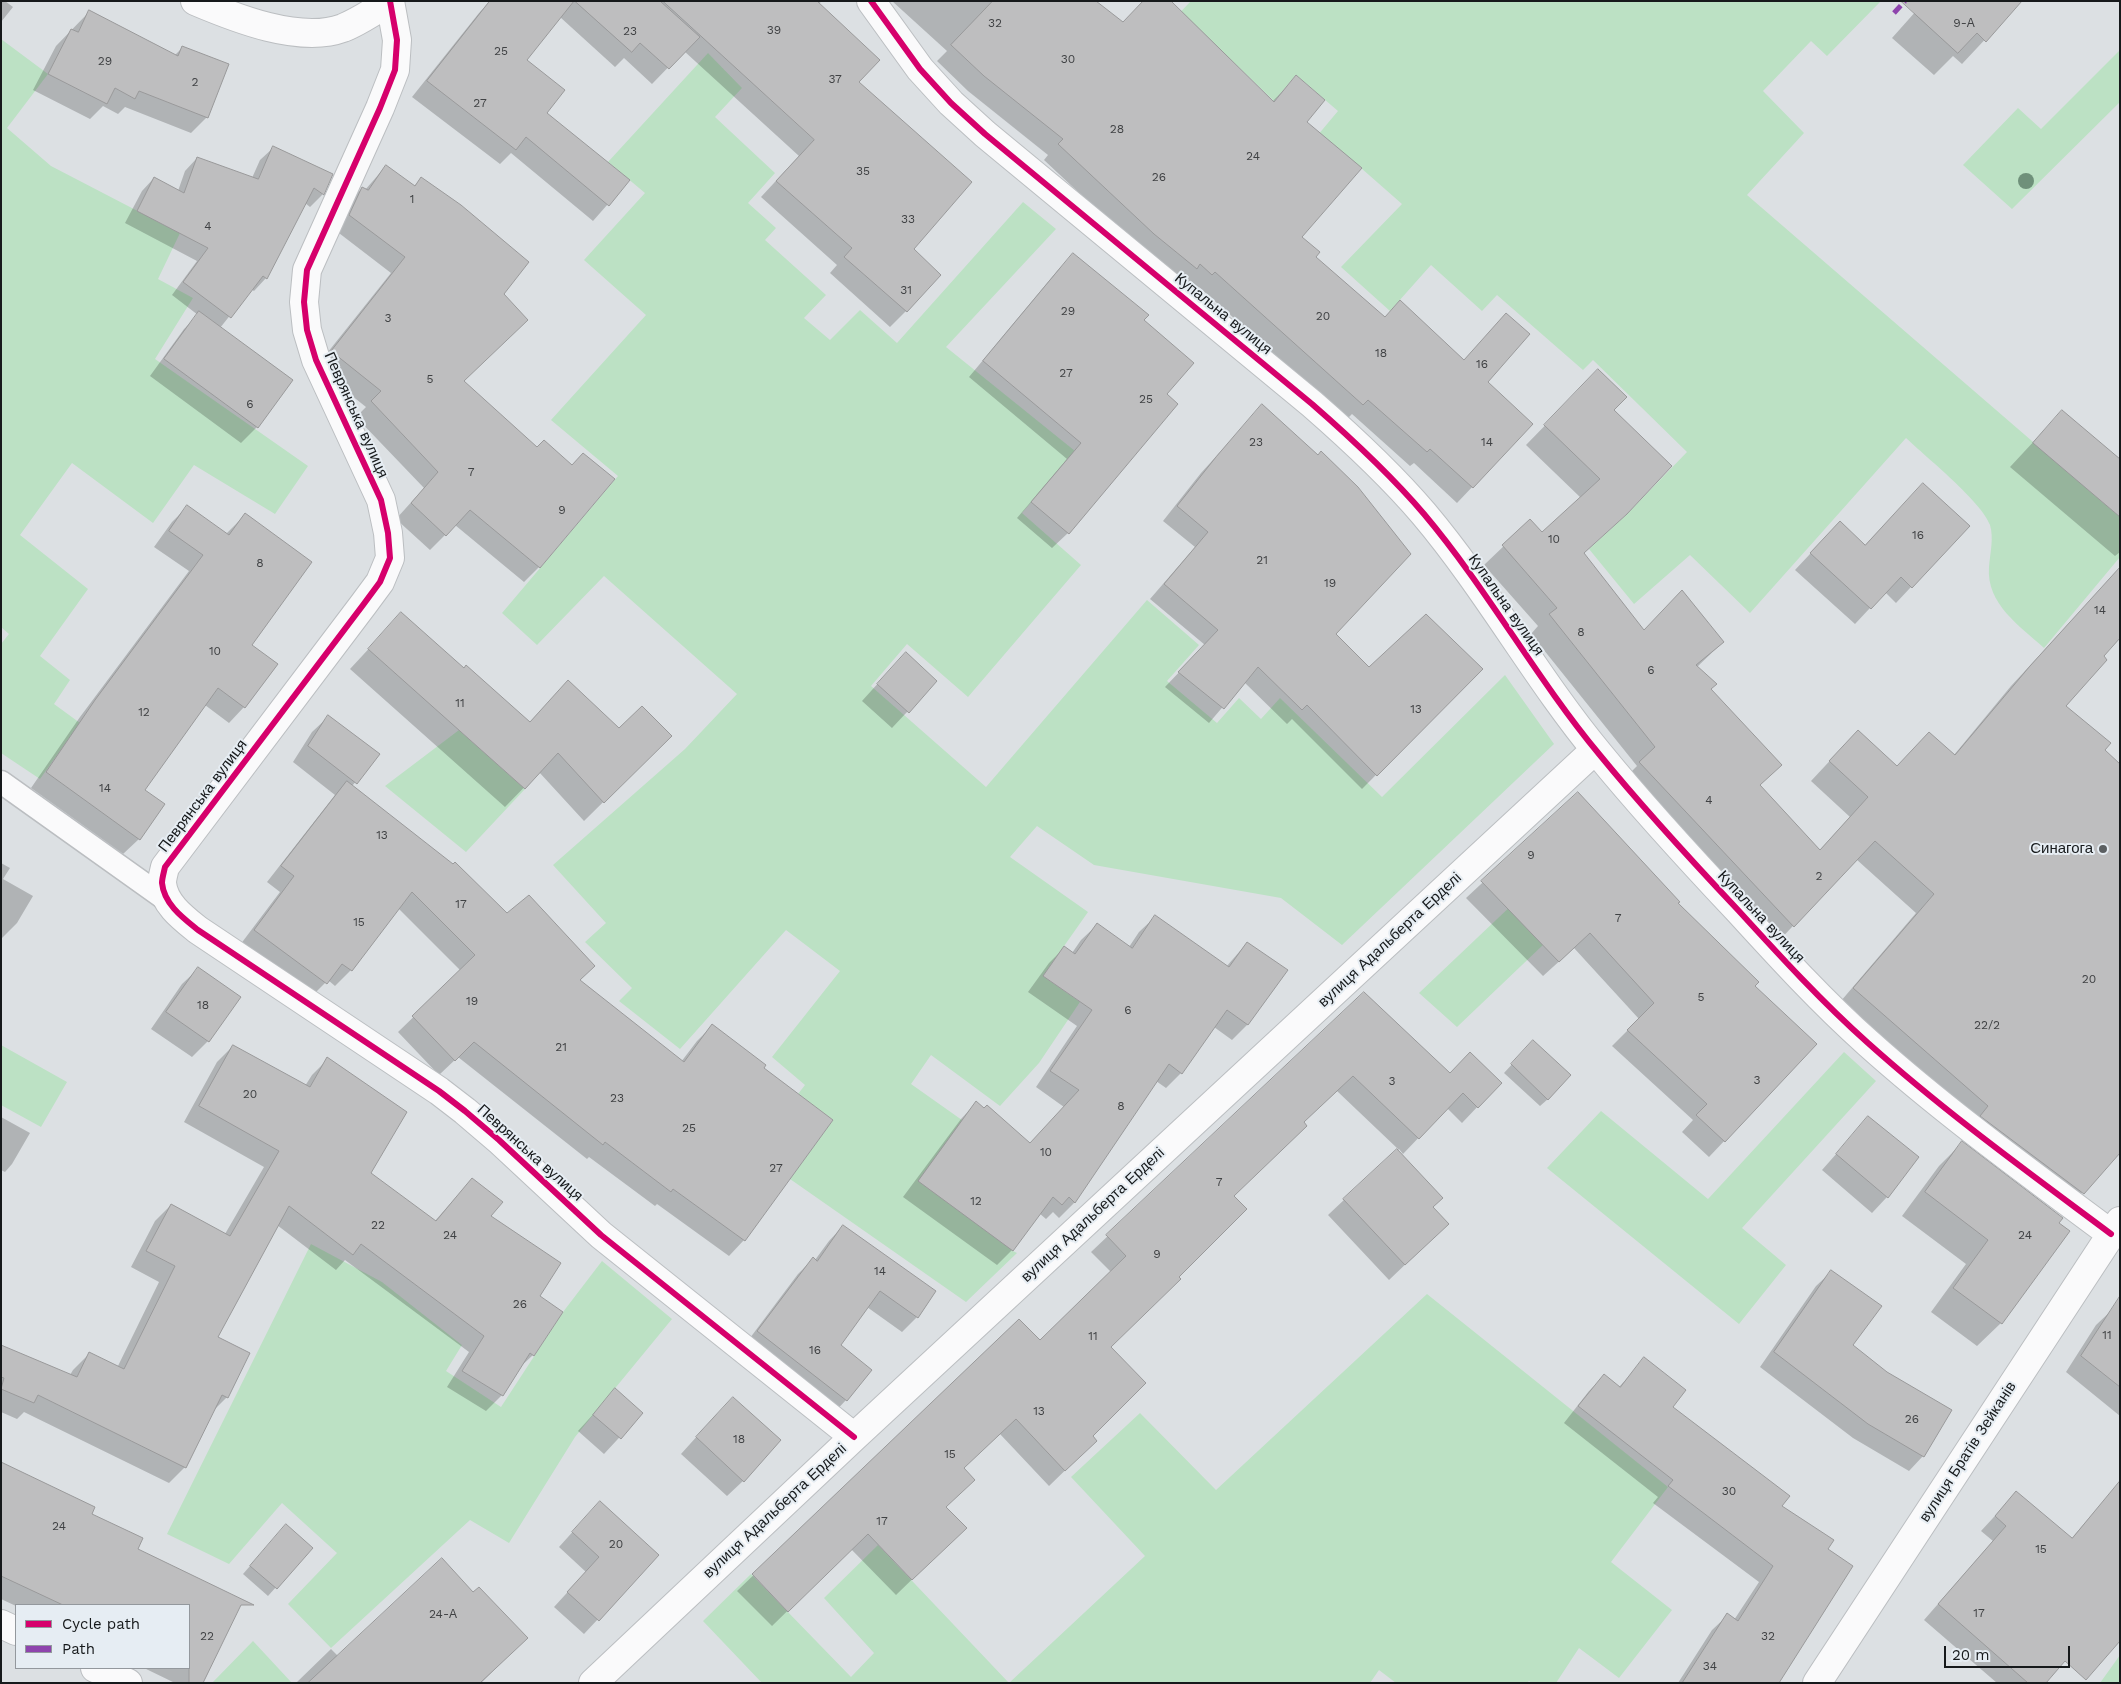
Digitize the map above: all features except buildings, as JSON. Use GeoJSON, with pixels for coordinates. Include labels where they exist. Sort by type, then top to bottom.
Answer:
{"type":"FeatureCollection","features":[{"type":"Feature","properties":{"kind":"street"},"geometry":{"type":"LineString","coordinates":[[195,1],[239,18],[278,29],[310,33],[341,28],[390,1]]}},
{"type":"Feature","properties":{"kind":"street","name":"Певрянська вулиця"},"geometry":{"type":"LineString","coordinates":[[390,1],[398,40],[395,70],[380,108],[307,270],[304,302],[307,330],[316,360],[381,500],[388,533],[390,558],[380,582],[165,867],[162,883],[168,901],[180,916],[466,1111],[601,1235],[854,1437]]}},
{"type":"Feature","properties":{"kind":"street","name":"Купальна вулиця"},"geometry":{"type":"LineString","coordinates":[[871,1],[920,69],[951,103],[985,134],[1312,404],[1348,435],[1387,475],[1424,514],[1456,556],[1595,750],[1662,828],[1788,965],[1866,1042],[1956,1118],[2115,1227]]}},
{"type":"Feature","properties":{"kind":"street","name":"вулиця Адальберта Ерделі"},"geometry":{"type":"LineString","coordinates":[[593,1683],[854,1437],[1595,750]]}},
{"type":"Feature","properties":{"kind":"street","name":"вулиця Братів Зейканів"},"geometry":{"type":"LineString","coordinates":[[1818,1683],[2115,1227]]}},
{"type":"Feature","properties":{"kind":"street"},"geometry":{"type":"LineString","coordinates":[[1,1624],[15,1631]]}},
{"type":"Feature","properties":{"kind":"street"},"geometry":{"type":"LineString","coordinates":[[97,1669],[128,1683]]}},
{"type":"Feature","properties":{"kind":"lane","name":"Певрянська вулиця"},"geometry":{"type":"LineString","coordinates":[[1,782],[168,901]]}},
{"type":"Feature","properties":{"kind":"green space"},"geometry":{"type":"Polygon","coordinates":[[[1191,1],[1881,1],[1827,56],[1811,41],[1763,91],[1804,133],[1747,195],[2120,517],[2120,557],[2044,648],[2006,613],[1993,592],[1989,567],[1992,541],[1991,530],[1985,515],[1965,492],[1906,438],[1750,613],[1690,555],[1634,604],[1589,549],[1626,515],[1687,452],[1593,360],[1583,370],[1497,295],[1482,311],[1431,265],[1390,311],[1341,267],[1402,204],[1361,168],[1250,216],[1338,111],[1296,75],[1274,101],[1230,59],[1167,26],[1191,1]]]}},
{"type":"Feature","properties":{"kind":"green space"},"geometry":{"type":"Polygon","coordinates":[[[1,39],[48,74],[7,128],[51,166],[180,233],[158,279],[193,298],[155,359],[308,466],[275,514],[194,465],[153,523],[72,463],[20,535],[88,589],[40,656],[70,680],[54,704],[80,723],[40,779],[1,753],[1,644],[9,634],[1,627],[1,39]]]}},
{"type":"Feature","properties":{"kind":"green space"},"geometry":{"type":"Polygon","coordinates":[[[2120,50],[2120,102],[2012,209],[1963,165],[2018,108],[2041,129],[2120,50]]]}},
{"type":"Feature","properties":{"kind":"green space"},"geometry":{"type":"Polygon","coordinates":[[[708,53],[742,88],[715,117],[775,173],[748,203],[776,228],[765,240],[826,295],[804,318],[830,340],[860,310],[897,343],[1023,202],[1056,229],[946,347],[1075,451],[1022,513],[1081,565],[968,697],[907,644],[871,686],[986,787],[1147,600],[1199,645],[1167,681],[1217,723],[1239,698],[1261,719],[1280,698],[1382,797],[1505,675],[1554,744],[1342,945],[1281,898],[1094,865],[1037,826],[1010,857],[1088,912],[1043,976],[1080,1002],[1039,1063],[1000,1106],[931,1055],[911,1084],[969,1125],[1013,1251],[1017,1253],[966,1302],[790,1179],[833,1120],[798,1094],[805,1085],[772,1057],[840,971],[786,930],[680,1049],[619,1001],[632,988],[585,942],[606,923],[553,865],[685,749],[737,694],[604,576],[537,645],[502,613],[618,476],[551,420],[646,315],[584,260],[645,193],[608,162],[708,53]]]}},
{"type":"Feature","properties":{"kind":"green space"},"geometry":{"type":"Polygon","coordinates":[[[459,730],[525,789],[466,852],[385,786],[459,730]]]}},
{"type":"Feature","properties":{"kind":"green space"},"geometry":{"type":"Polygon","coordinates":[[[1554,865],[1543,945],[1457,1027],[1419,993],[1554,865]]]}},
{"type":"Feature","properties":{"kind":"green space"},"geometry":{"type":"Polygon","coordinates":[[[1,1045],[67,1082],[41,1127],[1,1105],[1,1045]]]}},
{"type":"Feature","properties":{"kind":"green space"},"geometry":{"type":"Polygon","coordinates":[[[1844,1052],[1876,1081],[1742,1228],[1786,1265],[1739,1324],[1547,1168],[1601,1111],[1708,1199],[1844,1052]]]}},
{"type":"Feature","properties":{"kind":"green space"},"geometry":{"type":"Polygon","coordinates":[[[311,1244],[382,1282],[462,1345],[446,1371],[501,1407],[563,1312],[602,1261],[672,1319],[575,1437],[509,1543],[470,1520],[331,1648],[288,1604],[337,1553],[282,1503],[229,1564],[167,1534],[311,1244]]]}},
{"type":"Feature","properties":{"kind":"green space"},"geometry":{"type":"Polygon","coordinates":[[[1427,1294],[1668,1487],[1611,1562],[1672,1610],[1619,1678],[1579,1648],[1556,1683],[1532,1683],[1529,1681],[1527,1683],[1396,1683],[1379,1670],[1370,1683],[1009,1683],[1145,1556],[1071,1477],[1140,1413],[1216,1490],[1427,1294]]]}},
{"type":"Feature","properties":{"kind":"green space"},"geometry":{"type":"Polygon","coordinates":[[[878,1545],[1009,1683],[762,1683],[703,1621],[751,1574],[851,1677],[874,1653],[824,1598],[878,1545]]]}},
{"type":"Feature","properties":{"kind":"green space"},"geometry":{"type":"Polygon","coordinates":[[[253,1641],[292,1683],[212,1683],[253,1641]]]}},
{"type":"Feature","properties":{"kind":"green space"},"geometry":{"type":"Polygon","coordinates":[[[2120,1655],[2120,1683],[2100,1683],[2120,1655]]]}},
{"type":"Feature","properties":{"kind":"marked path"},"geometry":{"type":"LineString","coordinates":[[1894,13],[1905,1]]}},
{"type":"Feature","properties":{"kind":"cycle path"},"geometry":{"type":"LineString","coordinates":[[390,1],[397,40],[395,70],[380,108],[307,270],[304,302],[307,330],[316,360],[381,500],[388,533],[390,558],[380,582],[165,867],[162,881],[166,898],[175,910],[198,930],[439,1091],[465,1111],[601,1235],[854,1437]]}},
{"type":"Feature","properties":{"kind":"cycle path"},"geometry":{"type":"LineString","coordinates":[[871,1],[920,69],[951,103],[985,134],[1312,404],[1356,443],[1398,485],[1447,543],[1554,695],[1599,754],[1685,852],[1818,995],[1868,1043],[1927,1093],[1987,1141],[2111,1234]]}},
{"type":"Feature","properties":{"kind":"place","name":"Синагога"},"geometry":{"type":"Point","coordinates":[2103,849]}}]}
